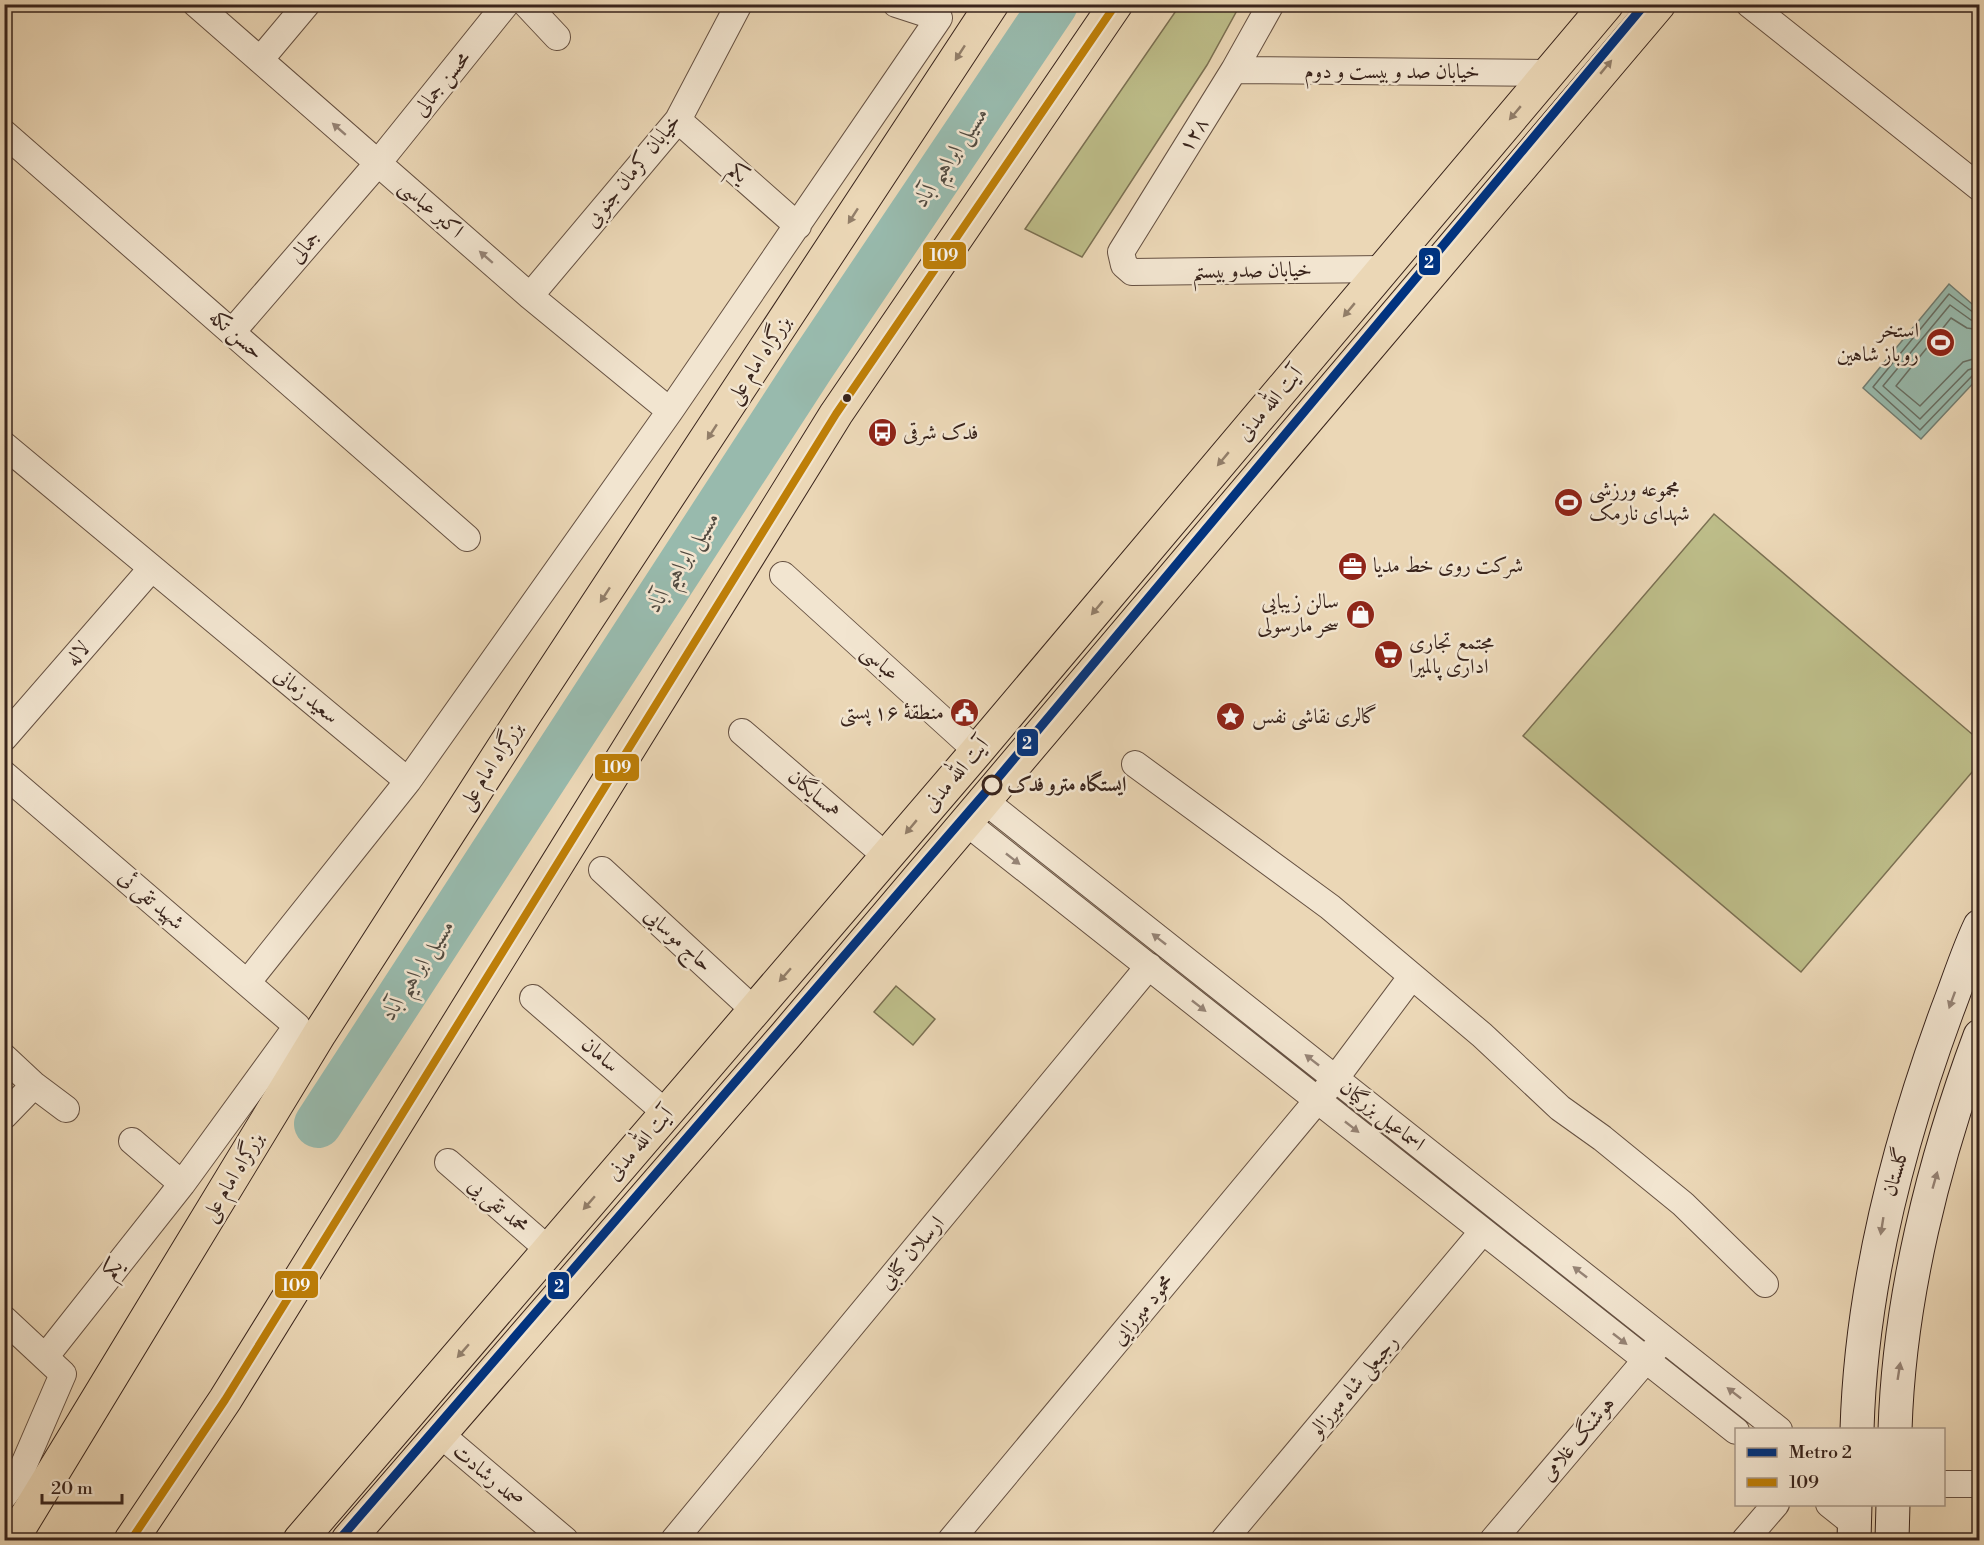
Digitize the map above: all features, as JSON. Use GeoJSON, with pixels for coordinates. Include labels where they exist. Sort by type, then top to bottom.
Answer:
{"type":"FeatureCollection","features":[{"type":"Feature","properties":{"kind":"main road","name":"بزرگراه امام علی"},"geometry":{"type":"LineString","coordinates":[[12,1540],[320,1033],[525,714],[992,4]]}},
{"type":"Feature","properties":{"kind":"main road"},"geometry":{"type":"LineString","coordinates":[[131,1540],[225,1400],[836,414],[1116,4]]}},
{"type":"Feature","properties":{"kind":"main road","name":"آیت الله مدنی"},"geometry":{"type":"LineString","coordinates":[[300,1540],[977,751],[1607,4]]}},
{"type":"Feature","properties":{"kind":"main road","name":"آیت الله مدنی"},"geometry":{"type":"LineString","coordinates":[[348,1540],[785,1036],[1659,4]]}},
{"type":"Feature","properties":{"kind":"main road"},"geometry":{"type":"LineString","coordinates":[[946,787],[976,812]]}},
{"type":"Feature","properties":{"kind":"main road","name":"گلستان"},"geometry":{"type":"LineString","coordinates":[[1857,1428],[1858,1384],[1884,1217],[1925,1071],[1980,926]]}},
{"type":"Feature","properties":{"kind":"main road"},"geometry":{"type":"LineString","coordinates":[[754,1010],[785,1036]]}},
{"type":"Feature","properties":{"kind":"main road","name":"گلستان"},"geometry":{"type":"LineString","coordinates":[[1895,1428],[1896,1388],[1922,1225],[1962,1083],[1980,1036]]}},
{"type":"Feature","properties":{"kind":"main road"},"geometry":{"type":"LineString","coordinates":[[1892,1540],[1893,1506]]}},
{"type":"Feature","properties":{"kind":"street","name":"اکبر عباسی"},"geometry":{"type":"LineString","coordinates":[[196,4],[531,296],[670,411]]}},
{"type":"Feature","properties":{"kind":"street"},"geometry":{"type":"LineString","coordinates":[[260,60],[307,4]]}},
{"type":"Feature","properties":{"kind":"street","name":"محسن جمالی"},"geometry":{"type":"LineString","coordinates":[[378,163],[506,4]]}},
{"type":"Feature","properties":{"kind":"street"},"geometry":{"type":"LineString","coordinates":[[525,4],[557,37]]}},
{"type":"Feature","properties":{"kind":"street","name":"خیابان کرمان جنوبی"},"geometry":{"type":"LineString","coordinates":[[531,296],[678,120],[739,4]]}},
{"type":"Feature","properties":{"kind":"street"},"geometry":{"type":"LineString","coordinates":[[248,983],[408,781],[670,411],[939,18],[896,4]]}},
{"type":"Feature","properties":{"kind":"street","name":"۱۲۸"},"geometry":{"type":"LineString","coordinates":[[1124,265],[1121,252],[1234,70],[1270,4]]}},
{"type":"Feature","properties":{"kind":"street"},"geometry":{"type":"LineString","coordinates":[[1749,4],[1980,188]]}},
{"type":"Feature","properties":{"kind":"street","name":"خیابان صد و بیست و دوم"},"geometry":{"type":"LineString","coordinates":[[1234,70],[1550,73]]}},
{"type":"Feature","properties":{"kind":"street","name":"یکم"},"geometry":{"type":"LineString","coordinates":[[678,120],[798,226]]}},
{"type":"Feature","properties":{"kind":"street","name":"حسن تکه"},"geometry":{"type":"LineString","coordinates":[[4,133],[467,538]]}},
{"type":"Feature","properties":{"kind":"street","name":"جمالی"},"geometry":{"type":"LineString","coordinates":[[232,332],[378,163]]}},
{"type":"Feature","properties":{"kind":"street","name":"خیابان صدو بیستم"},"geometry":{"type":"LineString","coordinates":[[1124,265],[1132,272],[1384,269]]}},
{"type":"Feature","properties":{"kind":"street","name":"سعید زمانی"},"geometry":{"type":"LineString","coordinates":[[4,445],[408,781]]}},
{"type":"Feature","properties":{"kind":"street","name":"لاله"},"geometry":{"type":"LineString","coordinates":[[4,738],[152,569]]}},
{"type":"Feature","properties":{"kind":"street","name":"عباسی"},"geometry":{"type":"LineString","coordinates":[[783,575],[977,751]]}},
{"type":"Feature","properties":{"kind":"street","name":"همسایگان"},"geometry":{"type":"LineString","coordinates":[[742,732],[886,856]]}},
{"type":"Feature","properties":{"kind":"street"},"geometry":{"type":"LineString","coordinates":[[1135,765],[1330,907],[1482,1035],[1560,1108],[1602,1137],[1683,1204],[1765,1284]]}},
{"type":"Feature","properties":{"kind":"street","name":"شهید تقی ئی"},"geometry":{"type":"LineString","coordinates":[[4,774],[297,1026]]}},
{"type":"Feature","properties":{"kind":"street","name":"اسماعیل بزرگیان"},"geometry":{"type":"LineString","coordinates":[[976,812],[1149,966],[1735,1429]]}},
{"type":"Feature","properties":{"kind":"street","name":"اسماعیل بزرگیان"},"geometry":{"type":"LineString","coordinates":[[976,812],[1335,1079],[1776,1428]]}},
{"type":"Feature","properties":{"kind":"street","name":"حاج موسایی"},"geometry":{"type":"LineString","coordinates":[[602,870],[754,1010]]}},
{"type":"Feature","properties":{"kind":"street","name":"ارسلان کتابی"},"geometry":{"type":"LineString","coordinates":[[674,1540],[1149,966]]}},
{"type":"Feature","properties":{"kind":"street","name":"محمود میرزایی"},"geometry":{"type":"LineString","coordinates":[[951,1540],[1318,1100],[1412,976]]}},
{"type":"Feature","properties":{"kind":"street","name":"سامان"},"geometry":{"type":"LineString","coordinates":[[533,998],[666,1113]]}},
{"type":"Feature","properties":{"kind":"street","name":"یکم"},"geometry":{"type":"LineString","coordinates":[[46,1356],[182,1184],[297,1026]]}},
{"type":"Feature","properties":{"kind":"street"},"geometry":{"type":"LineString","coordinates":[[4,1057],[34,1085],[66,1109]]}},
{"type":"Feature","properties":{"kind":"street"},"geometry":{"type":"LineString","coordinates":[[4,1116],[34,1085]]}},
{"type":"Feature","properties":{"kind":"street"},"geometry":{"type":"LineString","coordinates":[[132,1141],[182,1184]]}},
{"type":"Feature","properties":{"kind":"street","name":"محمد تقی یی"},"geometry":{"type":"LineString","coordinates":[[448,1162],[549,1250]]}},
{"type":"Feature","properties":{"kind":"street","name":"رجبعلی شاه میرزالو"},"geometry":{"type":"LineString","coordinates":[[1224,1540],[1483,1231]]}},
{"type":"Feature","properties":{"kind":"street"},"geometry":{"type":"LineString","coordinates":[[4,1319],[61,1370],[62,1378],[9,1480]]}},
{"type":"Feature","properties":{"kind":"street","name":"هوشنگ غلامی"},"geometry":{"type":"LineString","coordinates":[[1493,1540],[1664,1338]]}},
{"type":"Feature","properties":{"kind":"street","name":"صمد رشادت"},"geometry":{"type":"LineString","coordinates":[[440,1434],[564,1540]]}},
{"type":"Feature","properties":{"kind":"street"},"geometry":{"type":"LineString","coordinates":[[1945,1484],[1980,1484]]}},
{"type":"Feature","properties":{"kind":"street"},"geometry":{"type":"LineString","coordinates":[[1745,1540],[1774,1506]]}},
{"type":"Feature","properties":{"kind":"green space"},"geometry":{"type":"Polygon","coordinates":[[[1180,5],[1240,5],[1207,65],[1082,257],[1025,229],[1180,5]]]}},
{"type":"Feature","properties":{"kind":"green space"},"geometry":{"type":"Polygon","coordinates":[[[1714,514],[1979,740],[1979,764],[1801,972],[1523,736],[1714,514]]]}},
{"type":"Feature","properties":{"kind":"green space"},"geometry":{"type":"Polygon","coordinates":[[[896,986],[935,1019],[913,1045],[874,1012],[896,986]]]}},
{"type":"Feature","properties":{"kind":"water","name":"استخر روباز شاهین"},"geometry":{"type":"Polygon","coordinates":[[[1949,284],[1979,310],[1979,377],[1921,439],[1863,388],[1949,284]]]}},
{"type":"Feature","properties":{"kind":"waterway","name":"مسیل ابراهیم آباد"},"geometry":{"type":"LineString","coordinates":[[318,1124],[810,367],[1054,4]]}},
{"type":"Feature","properties":{"kind":"metro line","name":"2"},"geometry":{"type":"LineString","coordinates":[[339,1540],[992,785],[1645,4]]}},
{"type":"Feature","properties":{"kind":"transit line","name":"109"},"geometry":{"type":"LineString","coordinates":[[131,1540],[225,1400],[836,414],[1116,4]]}},
{"type":"Feature","properties":{"kind":"place","name":"استخر روباز شاهین"},"geometry":{"type":"Point","coordinates":[1940,343]}},
{"type":"Feature","properties":{"kind":"place","name":"فدک شرقی"},"geometry":{"type":"Point","coordinates":[882,433]}},
{"type":"Feature","properties":{"kind":"place","name":"مجموعه ورزشی شهدای نارمک"},"geometry":{"type":"Point","coordinates":[1568,502]}},
{"type":"Feature","properties":{"kind":"place","name":"شرکت روی خط مدیا"},"geometry":{"type":"Point","coordinates":[1352,566]}},
{"type":"Feature","properties":{"kind":"place","name":"سالن زیبایی سحر مارسولی"},"geometry":{"type":"Point","coordinates":[1360,614]}},
{"type":"Feature","properties":{"kind":"place","name":"مجتمع تجاری اداری پالمیرا"},"geometry":{"type":"Point","coordinates":[1388,655]}},
{"type":"Feature","properties":{"kind":"place","name":"منطقهٔ ۱۶ پستی"},"geometry":{"type":"Point","coordinates":[965,713]}},
{"type":"Feature","properties":{"kind":"place","name":"گالری نقاشی نفس"},"geometry":{"type":"Point","coordinates":[1231,717]}},
{"type":"Feature","properties":{"kind":"place","name":"ایستگاه مترو فدک"},"geometry":{"type":"Point","coordinates":[992,785]}}]}
